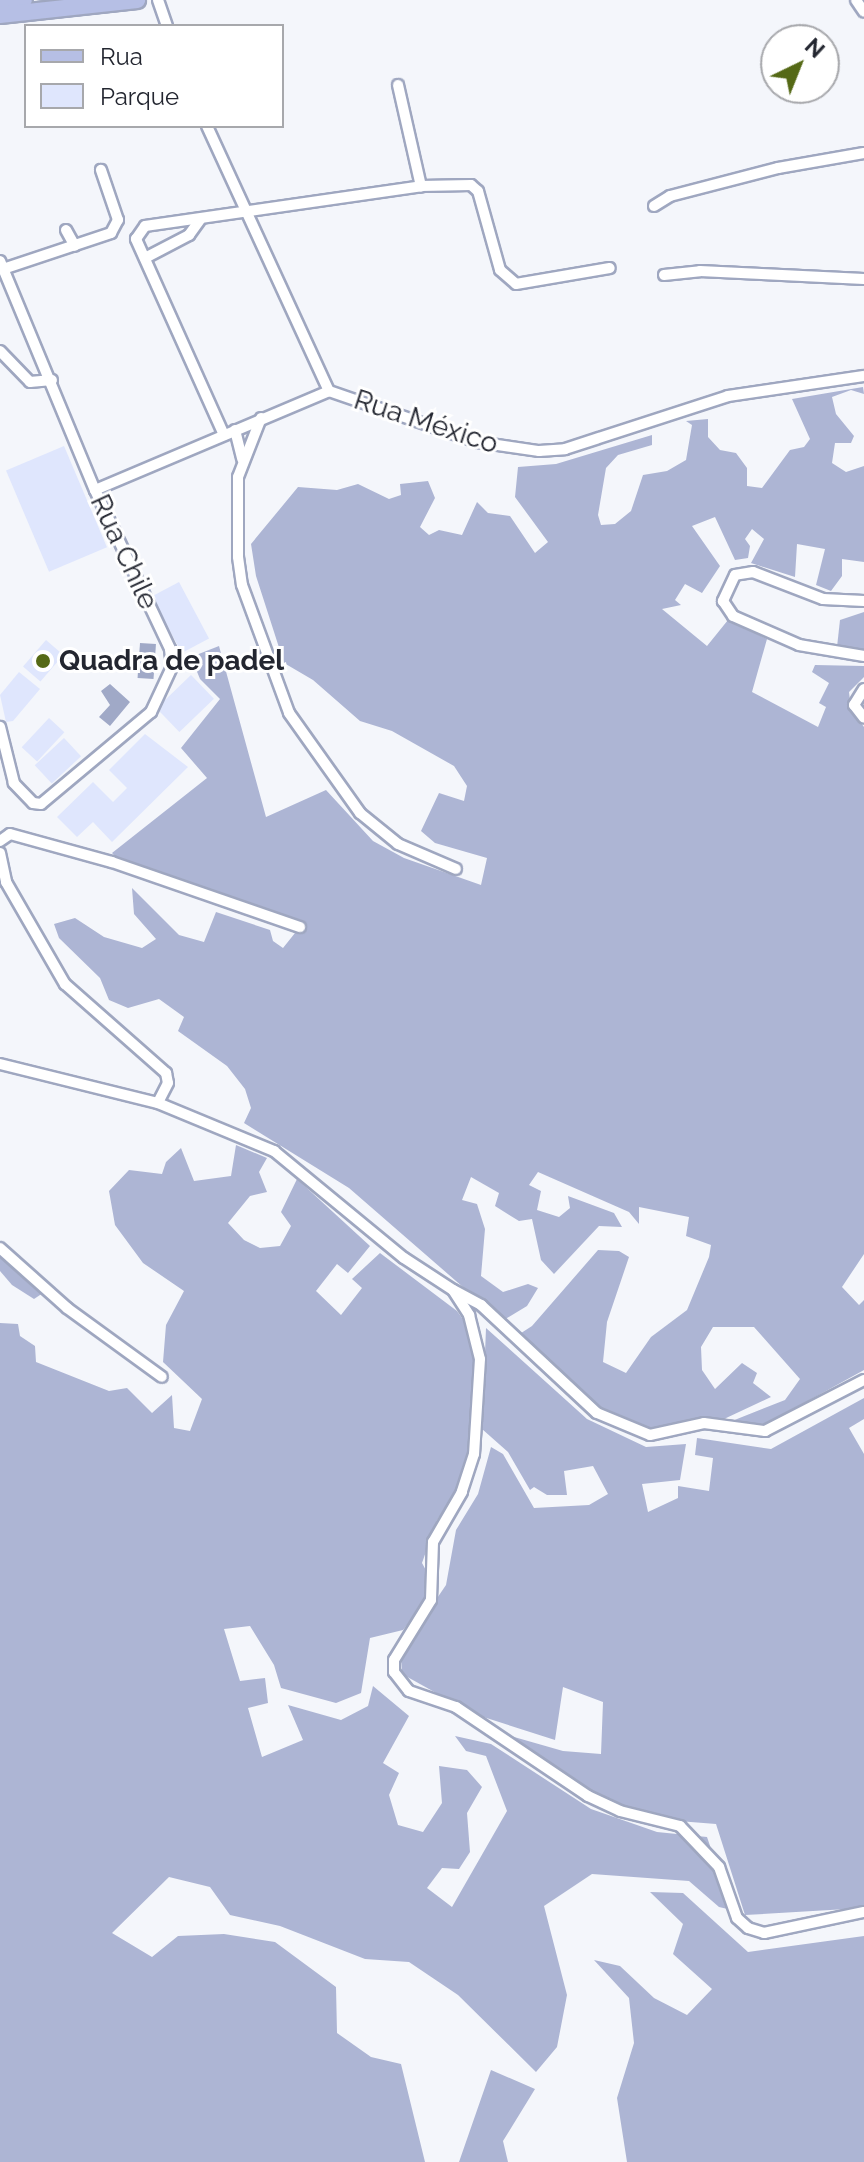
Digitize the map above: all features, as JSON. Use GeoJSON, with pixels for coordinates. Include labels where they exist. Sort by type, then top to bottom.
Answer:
{"type":"FeatureCollection","features":[{"type":"Feature","properties":{"kind":"main road"},"geometry":{"type":"LineString","coordinates":[[0,3],[24,0]]}},
{"type":"Feature","properties":{"kind":"main road"},"geometry":{"type":"LineString","coordinates":[[0,15],[137,0]]}},
{"type":"Feature","properties":{"kind":"street"},"geometry":{"type":"LineString","coordinates":[[158,0],[166,24]]}},
{"type":"Feature","properties":{"kind":"street"},"geometry":{"type":"LineString","coordinates":[[856,0],[864,12]]}},
{"type":"Feature","properties":{"kind":"street"},"geometry":{"type":"LineString","coordinates":[[398,85],[421,186]]}},
{"type":"Feature","properties":{"kind":"street"},"geometry":{"type":"LineString","coordinates":[[208,128],[242,211],[329,391]]}},
{"type":"Feature","properties":{"kind":"street"},"geometry":{"type":"LineString","coordinates":[[654,206],[670,196],[778,168],[864,153]]}},
{"type":"Feature","properties":{"kind":"street"},"geometry":{"type":"LineString","coordinates":[[2,265],[75,246],[117,228],[101,170]]}},
{"type":"Feature","properties":{"kind":"street"},"geometry":{"type":"LineString","coordinates":[[224,435],[136,239],[145,226],[200,220],[242,211],[276,210],[421,186],[471,185],[478,191],[500,270],[516,284],[610,268]]}},
{"type":"Feature","properties":{"kind":"street"},"geometry":{"type":"LineString","coordinates":[[145,258],[189,235],[200,220]]}},
{"type":"Feature","properties":{"kind":"street"},"geometry":{"type":"LineString","coordinates":[[66,230],[75,246]]}},
{"type":"Feature","properties":{"kind":"street","name":"Rua Chile"},"geometry":{"type":"LineString","coordinates":[[0,727],[14,783],[33,803],[41,804],[151,712],[172,667],[170,649],[95,490],[2,265]]}},
{"type":"Feature","properties":{"kind":"street"},"geometry":{"type":"LineString","coordinates":[[664,275],[700,271],[864,279]]}},
{"type":"Feature","properties":{"kind":"street"},"geometry":{"type":"LineString","coordinates":[[0,351],[30,382],[52,380]]}},
{"type":"Feature","properties":{"kind":"street","name":"Rua México"},"geometry":{"type":"LineString","coordinates":[[95,490],[329,391],[477,442],[539,451],[565,449],[728,396],[864,376]]}},
{"type":"Feature","properties":{"kind":"street"},"geometry":{"type":"LineString","coordinates":[[242,459],[261,418]]}},
{"type":"Feature","properties":{"kind":"street"},"geometry":{"type":"LineString","coordinates":[[235,430],[242,459],[242,585],[289,713],[360,813],[398,844],[456,869]]}},
{"type":"Feature","properties":{"kind":"street"},"geometry":{"type":"LineString","coordinates":[[864,601],[823,599],[753,572],[735,575],[727,588],[726,609],[754,627],[816,652],[864,656]]}},
{"type":"Feature","properties":{"kind":"street"},"geometry":{"type":"LineString","coordinates":[[864,689],[854,705],[864,718]]}},
{"type":"Feature","properties":{"kind":"street"},"geometry":{"type":"LineString","coordinates":[[0,841],[10,834],[112,862],[300,927]]}},
{"type":"Feature","properties":{"kind":"street"},"geometry":{"type":"LineString","coordinates":[[0,853],[6,882],[65,984],[166,1073],[168,1083],[158,1103]]}},
{"type":"Feature","properties":{"kind":"street"},"geometry":{"type":"LineString","coordinates":[[0,1064],[158,1103],[295,1163],[342,1210],[453,1290],[481,1305],[587,1406],[634,1431],[660,1434],[704,1423],[765,1431],[864,1380]]}},
{"type":"Feature","properties":{"kind":"street"},"geometry":{"type":"LineString","coordinates":[[0,1248],[67,1308],[162,1377]]}},
{"type":"Feature","properties":{"kind":"street"},"geometry":{"type":"LineString","coordinates":[[453,1290],[469,1315],[480,1359],[472,1469],[433,1542],[431,1600],[400,1645],[394,1672],[418,1698],[456,1707],[588,1796],[620,1811],[680,1826],[719,1867],[737,1918],[748,1928],[764,1933],[864,1912]]}},
{"type":"Feature","properties":{"kind":"green space"},"geometry":{"type":"Polygon","coordinates":[[[64,446],[107,547],[49,572],[6,471],[64,446]]]}},
{"type":"Feature","properties":{"kind":"green space"},"geometry":{"type":"Polygon","coordinates":[[[179,582],[209,639],[182,653],[152,597],[179,582]]]}},
{"type":"Feature","properties":{"kind":"green space","name":"Quadra de padel"},"geometry":{"type":"Polygon","coordinates":[[[46,640],[63,655],[40,682],[23,666],[46,640]]]}},
{"type":"Feature","properties":{"kind":"green space"},"geometry":{"type":"Polygon","coordinates":[[[19,672],[40,689],[13,721],[6,722],[0,695],[19,672]]]}},
{"type":"Feature","properties":{"kind":"green space"},"geometry":{"type":"Polygon","coordinates":[[[191,675],[214,699],[179,732],[156,708],[191,675]]]}},
{"type":"Feature","properties":{"kind":"green space"},"geometry":{"type":"Polygon","coordinates":[[[49,718],[64,732],[37,762],[22,747],[49,718]]]}},
{"type":"Feature","properties":{"kind":"green space"},"geometry":{"type":"Polygon","coordinates":[[[145,734],[188,767],[112,842],[93,822],[77,837],[57,817],[93,782],[113,802],[127,788],[109,770],[145,734]]]}},
{"type":"Feature","properties":{"kind":"green space"},"geometry":{"type":"Polygon","coordinates":[[[64,738],[81,756],[52,784],[35,765],[64,738]]]}},
{"type":"Feature","properties":{"kind":"shaded area"},"geometry":{"type":"Polygon","coordinates":[[[863,387],[864,394],[851,390],[832,397],[836,414],[854,436],[851,443],[835,443],[832,463],[846,472],[864,466],[864,562],[842,559],[842,576],[831,591],[816,585],[825,549],[797,544],[795,577],[751,563],[764,539],[752,529],[745,539],[750,546],[748,558],[735,560],[715,517],[692,526],[720,566],[702,593],[685,584],[675,600],[681,605],[662,609],[707,646],[728,620],[767,639],[752,692],[818,727],[826,707],[819,703],[829,683],[812,672],[815,665],[864,666],[864,677],[849,692],[851,709],[864,727],[864,1254],[842,1287],[859,1305],[864,1300],[864,1370],[766,1424],[732,1421],[785,1400],[800,1379],[754,1327],[713,1327],[701,1347],[702,1370],[715,1389],[742,1363],[757,1373],[753,1383],[771,1397],[724,1419],[650,1429],[594,1405],[515,1337],[532,1326],[598,1250],[619,1251],[629,1257],[607,1322],[603,1362],[626,1373],[651,1337],[687,1310],[709,1257],[711,1245],[686,1236],[689,1217],[639,1207],[639,1224],[629,1212],[538,1172],[529,1185],[541,1191],[537,1210],[559,1217],[570,1208],[568,1196],[614,1213],[622,1227],[599,1226],[554,1274],[541,1260],[532,1219],[519,1221],[495,1206],[499,1193],[471,1177],[462,1200],[477,1204],[485,1229],[481,1276],[503,1292],[528,1284],[538,1288],[527,1306],[502,1321],[349,1188],[244,1123],[251,1108],[245,1089],[227,1066],[178,1031],[184,1017],[159,999],[128,1008],[109,1000],[100,978],[59,938],[54,924],[75,918],[104,937],[142,948],[156,939],[134,914],[132,888],[179,935],[204,942],[216,912],[270,930],[273,941],[283,948],[295,933],[212,898],[135,877],[112,853],[207,778],[181,748],[220,699],[200,679],[191,657],[219,646],[266,817],[326,790],[373,841],[404,858],[481,885],[487,858],[435,843],[421,831],[439,793],[464,801],[467,786],[454,766],[392,731],[360,721],[313,680],[284,663],[256,576],[251,544],[298,487],[337,490],[358,484],[389,499],[401,495],[400,484],[428,481],[435,498],[420,527],[429,535],[439,530],[462,535],[477,502],[488,513],[510,516],[535,553],[548,542],[515,497],[518,467],[556,464],[652,435],[652,445],[618,455],[606,468],[598,515],[601,525],[615,524],[631,511],[643,475],[667,471],[686,460],[692,425],[686,421],[708,419],[708,437],[720,450],[736,453],[747,468],[747,486],[762,488],[790,450],[804,447],[810,439],[792,399],[863,387]]]}},
{"type":"Feature","properties":{"kind":"shaded area"},"geometry":{"type":"Polygon","coordinates":[[[864,612],[864,651],[837,647],[840,620],[864,612]]]}},
{"type":"Feature","properties":{"kind":"shaded area"},"geometry":{"type":"Polygon","coordinates":[[[140,643],[156,644],[154,679],[138,678],[140,643]]]}},
{"type":"Feature","properties":{"kind":"shaded area"},"geometry":{"type":"Polygon","coordinates":[[[110,684],[130,702],[110,726],[99,717],[110,705],[101,691],[110,684]]]}},
{"type":"Feature","properties":{"kind":"shaded area"},"geometry":{"type":"Polygon","coordinates":[[[236,1145],[267,1158],[259,1172],[267,1192],[250,1196],[228,1223],[244,1240],[260,1248],[280,1246],[291,1226],[281,1212],[297,1179],[370,1246],[348,1273],[337,1264],[316,1291],[341,1315],[362,1288],[352,1279],[380,1253],[457,1311],[478,1341],[473,1425],[460,1489],[437,1520],[422,1563],[434,1585],[431,1595],[403,1630],[370,1638],[361,1693],[336,1703],[281,1688],[274,1665],[250,1626],[224,1629],[240,1681],[265,1678],[268,1703],[248,1708],[262,1757],[303,1740],[288,1705],[341,1720],[368,1706],[373,1686],[409,1716],[383,1763],[399,1773],[389,1795],[398,1825],[423,1832],[442,1803],[439,1766],[467,1770],[482,1787],[467,1813],[470,1852],[459,1869],[442,1868],[427,1888],[452,1907],[507,1811],[486,1756],[466,1751],[455,1736],[491,1744],[591,1809],[657,1832],[707,1837],[732,1910],[719,1907],[689,1881],[592,1874],[544,1906],[567,1995],[557,2047],[536,2072],[458,1995],[409,1962],[365,1959],[280,1926],[230,1915],[210,1887],[169,1877],[112,1933],[152,1957],[178,1936],[224,1934],[275,1942],[336,1987],[337,2033],[371,2057],[401,2064],[425,2162],[0,2162],[0,1323],[18,1324],[20,1336],[35,1346],[36,1362],[109,1391],[127,1388],[152,1413],[172,1395],[174,1428],[190,1431],[202,1399],[163,1362],[166,1325],[184,1291],[143,1263],[115,1225],[109,1191],[129,1170],[162,1174],[166,1162],[181,1148],[194,1181],[231,1176],[236,1145]]]}},
{"type":"Feature","properties":{"kind":"shaded area"},"geometry":{"type":"Polygon","coordinates":[[[0,1253],[43,1293],[34,1299],[12,1285],[0,1271],[0,1253]]]}},
{"type":"Feature","properties":{"kind":"shaded area"},"geometry":{"type":"Polygon","coordinates":[[[486,1328],[587,1419],[646,1447],[686,1444],[680,1480],[642,1484],[648,1512],[678,1498],[678,1486],[709,1491],[713,1458],[695,1455],[697,1438],[771,1449],[864,1398],[864,1419],[849,1428],[864,1454],[864,1908],[745,1915],[716,1824],[653,1819],[592,1797],[493,1731],[563,1751],[601,1754],[603,1702],[563,1687],[555,1740],[474,1714],[402,1674],[401,1658],[410,1638],[446,1585],[456,1530],[478,1494],[491,1447],[503,1454],[534,1508],[589,1505],[608,1494],[593,1466],[564,1471],[567,1495],[547,1495],[534,1487],[530,1490],[508,1452],[482,1429],[486,1328]]]}},
{"type":"Feature","properties":{"kind":"shaded area"},"geometry":{"type":"Polygon","coordinates":[[[650,1892],[683,1893],[748,1952],[864,1936],[864,2162],[627,2162],[617,2098],[634,2043],[629,1998],[594,1960],[620,1966],[654,1998],[687,2015],[712,1989],[673,1954],[683,1924],[650,1892]]]}},
{"type":"Feature","properties":{"kind":"shaded area"},"geometry":{"type":"Polygon","coordinates":[[[491,2070],[535,2089],[503,2141],[508,2162],[459,2162],[491,2070]]]}},
{"type":"Feature","properties":{"kind":"place","name":"Quadra de padel"},"geometry":{"type":"Point","coordinates":[43,661]}}]}
